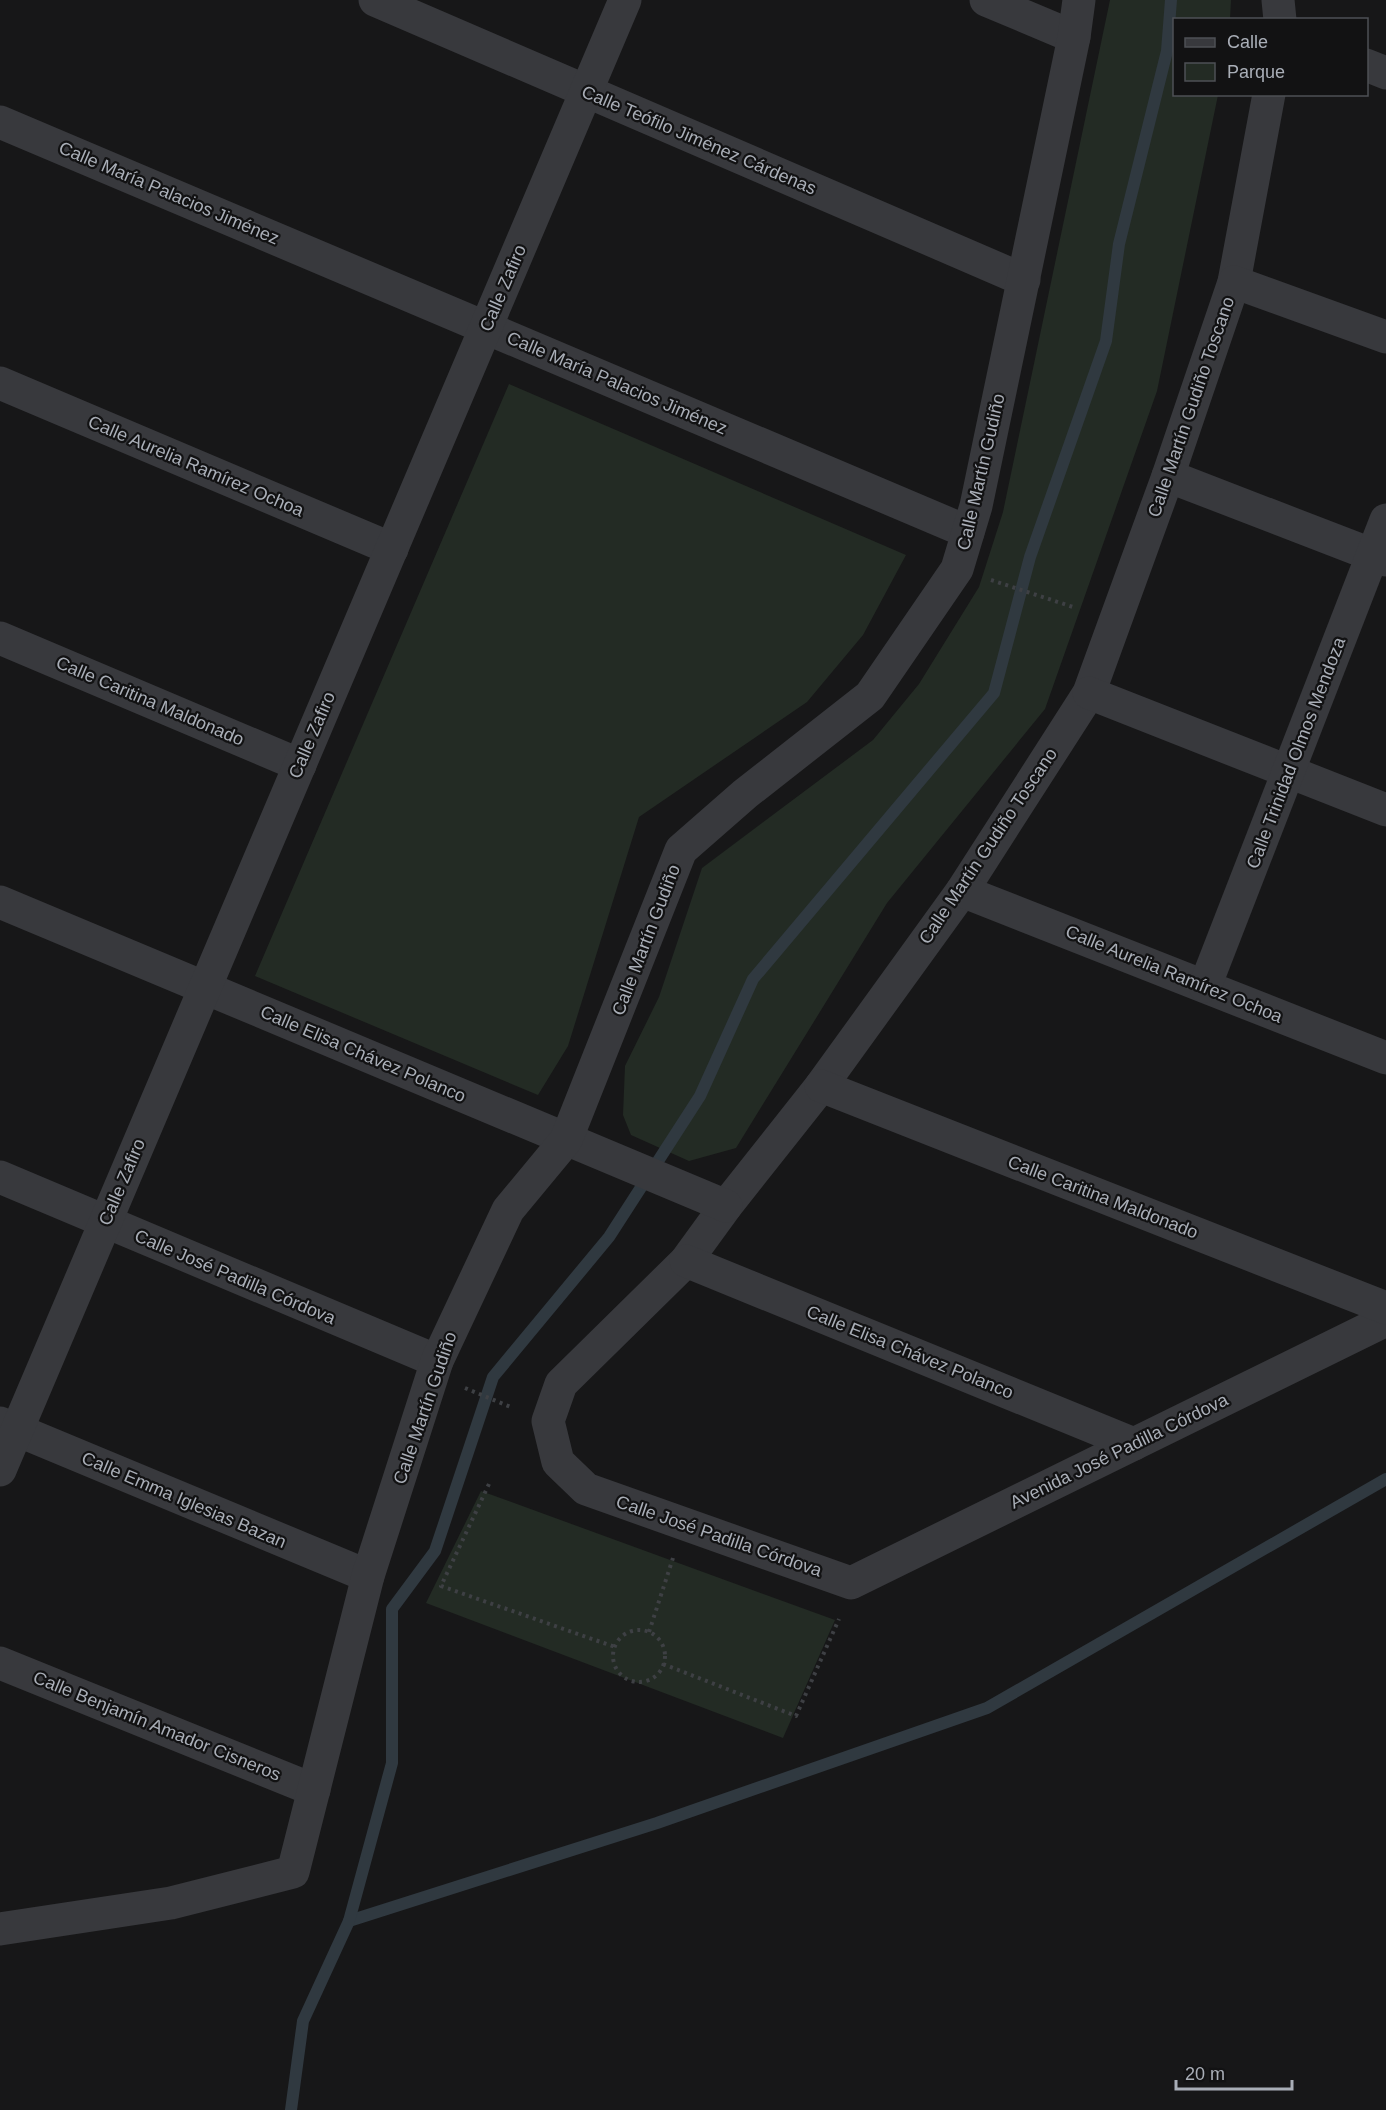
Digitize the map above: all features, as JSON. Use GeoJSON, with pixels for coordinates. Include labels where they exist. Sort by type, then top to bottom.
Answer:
{"type":"FeatureCollection","features":[{"type":"Feature","properties":{"kind":"street","name":"Calle Teófilo Jiménez Cárdenas"},"geometry":{"type":"LineString","coordinates":[[375,0],[1024,280]]}},
{"type":"Feature","properties":{"kind":"street","name":"Calle Zafiro"},"geometry":{"type":"LineString","coordinates":[[0,1470],[8,1427],[105,1222],[625,0]]}},
{"type":"Feature","properties":{"kind":"street"},"geometry":{"type":"LineString","coordinates":[[986,0],[1074,37]]}},
{"type":"Feature","properties":{"kind":"street","name":"Calle Martín Gudiño"},"geometry":{"type":"LineString","coordinates":[[0,1929],[171,1903],[294,1872],[368,1576],[437,1361],[508,1210],[566,1140],[681,850],[745,794],[870,696],[957,569],[969,532],[1024,280],[1074,37],[1079,0]]}},
{"type":"Feature","properties":{"kind":"street"},"geometry":{"type":"LineString","coordinates":[[1278,0],[1280,18]]}},
{"type":"Feature","properties":{"kind":"street"},"geometry":{"type":"LineString","coordinates":[[1368,66],[1386,73]]}},
{"type":"Feature","properties":{"kind":"street","name":"Calle Martín Gudiño Toscano"},"geometry":{"type":"LineString","coordinates":[[586,1489],[558,1462],[548,1420],[561,1384],[687,1261],[726,1206],[820,1086],[962,891],[1089,693],[1168,476],[1234,282],[1269,96]]}},
{"type":"Feature","properties":{"kind":"street","name":"Calle María Palacios Jiménez"},"geometry":{"type":"LineString","coordinates":[[0,122],[969,532]]}},
{"type":"Feature","properties":{"kind":"street"},"geometry":{"type":"LineString","coordinates":[[1234,282],[1386,337]]}},
{"type":"Feature","properties":{"kind":"street","name":"Calle Aurelia Ramírez Ochoa"},"geometry":{"type":"LineString","coordinates":[[0,383],[392,549]]}},
{"type":"Feature","properties":{"kind":"street"},"geometry":{"type":"LineString","coordinates":[[1168,476],[1379,557]]}},
{"type":"Feature","properties":{"kind":"street","name":"Calle Trinidad Olmos Mendoza"},"geometry":{"type":"LineString","coordinates":[[1205,986],[1288,772],[1379,557],[1386,520]]}},
{"type":"Feature","properties":{"kind":"street","name":"Calle Caritina Maldonado"},"geometry":{"type":"LineString","coordinates":[[0,638],[300,765]]}},
{"type":"Feature","properties":{"kind":"street"},"geometry":{"type":"LineString","coordinates":[[1089,693],[1386,810]]}},
{"type":"Feature","properties":{"kind":"street","name":"Calle Aurelia Ramírez Ochoa"},"geometry":{"type":"LineString","coordinates":[[962,891],[1386,1058]]}},
{"type":"Feature","properties":{"kind":"street","name":"Calle Elisa Chávez Polanco"},"geometry":{"type":"LineString","coordinates":[[0,902],[726,1206]]}},
{"type":"Feature","properties":{"kind":"street","name":"Calle Caritina Maldonado"},"geometry":{"type":"LineString","coordinates":[[820,1086],[1386,1308]]}},
{"type":"Feature","properties":{"kind":"street","name":"Calle José Padilla Córdova"},"geometry":{"type":"LineString","coordinates":[[0,1178],[437,1361]]}},
{"type":"Feature","properties":{"kind":"street","name":"Calle Elisa Chávez Polanco"},"geometry":{"type":"LineString","coordinates":[[687,1261],[1134,1444]]}},
{"type":"Feature","properties":{"kind":"street","name":"Avenida José Padilla Córdova"},"geometry":{"type":"LineString","coordinates":[[851,1583],[1386,1320]]}},
{"type":"Feature","properties":{"kind":"street","name":"Calle Emma Iglesias Bazan"},"geometry":{"type":"LineString","coordinates":[[8,1427],[368,1576]]}},
{"type":"Feature","properties":{"kind":"street","name":"Calle José Padilla Córdova"},"geometry":{"type":"LineString","coordinates":[[586,1489],[851,1583]]}},
{"type":"Feature","properties":{"kind":"street","name":"Calle Benjamín Amador Cisneros"},"geometry":{"type":"LineString","coordinates":[[0,1663],[314,1790]]}},
{"type":"Feature","properties":{"kind":"path"},"geometry":{"type":"LineString","coordinates":[[990,580],[1076,608]]}},
{"type":"Feature","properties":{"kind":"path"},"geometry":{"type":"LineString","coordinates":[[463,1387],[511,1407]]}},
{"type":"Feature","properties":{"kind":"path"},"geometry":{"type":"LineString","coordinates":[[489,1484],[441,1586],[615,1647]]}},
{"type":"Feature","properties":{"kind":"path"},"geometry":{"type":"LineString","coordinates":[[650,1632],[674,1555]]}},
{"type":"Feature","properties":{"kind":"path"},"geometry":{"type":"LineString","coordinates":[[663,1665],[796,1716],[839,1618]]}},
{"type":"Feature","properties":{"kind":"path"},"geometry":{"type":"LineString","coordinates":[[633,1631],[650,1632],[657,1636],[665,1650],[663,1665],[650,1679],[633,1680],[625,1677],[615,1664],[615,1647],[625,1634],[633,1631]]}},
{"type":"Feature","properties":{"kind":"green space"},"geometry":{"type":"Polygon","coordinates":[[[1110,0],[1231,0],[1230,18],[1173,18],[1173,96],[1218,96],[1157,391],[1045,709],[887,903],[736,1148],[689,1161],[631,1135],[623,1115],[625,1066],[659,997],[702,868],[873,740],[919,684],[979,587],[1003,512],[1110,0]]]}},
{"type":"Feature","properties":{"kind":"green space"},"geometry":{"type":"Polygon","coordinates":[[[509,384],[906,555],[863,635],[807,702],[639,817],[568,1046],[538,1095],[255,976],[509,384]]]}},
{"type":"Feature","properties":{"kind":"green space"},"geometry":{"type":"Polygon","coordinates":[[[481,1491],[835,1620],[783,1738],[426,1603],[481,1491]]]}},
{"type":"Feature","properties":{"kind":"waterway"},"geometry":{"type":"LineString","coordinates":[[291,2110],[303,2021],[349,1921],[392,1763],[392,1609],[435,1551],[493,1377],[609,1237],[700,1096],[753,979],[994,693],[1030,557],[1106,341],[1119,244],[1167,51],[1171,0]]}},
{"type":"Feature","properties":{"kind":"waterway"},"geometry":{"type":"LineString","coordinates":[[349,1921],[657,1823],[987,1708],[1386,1479]]}}]}
